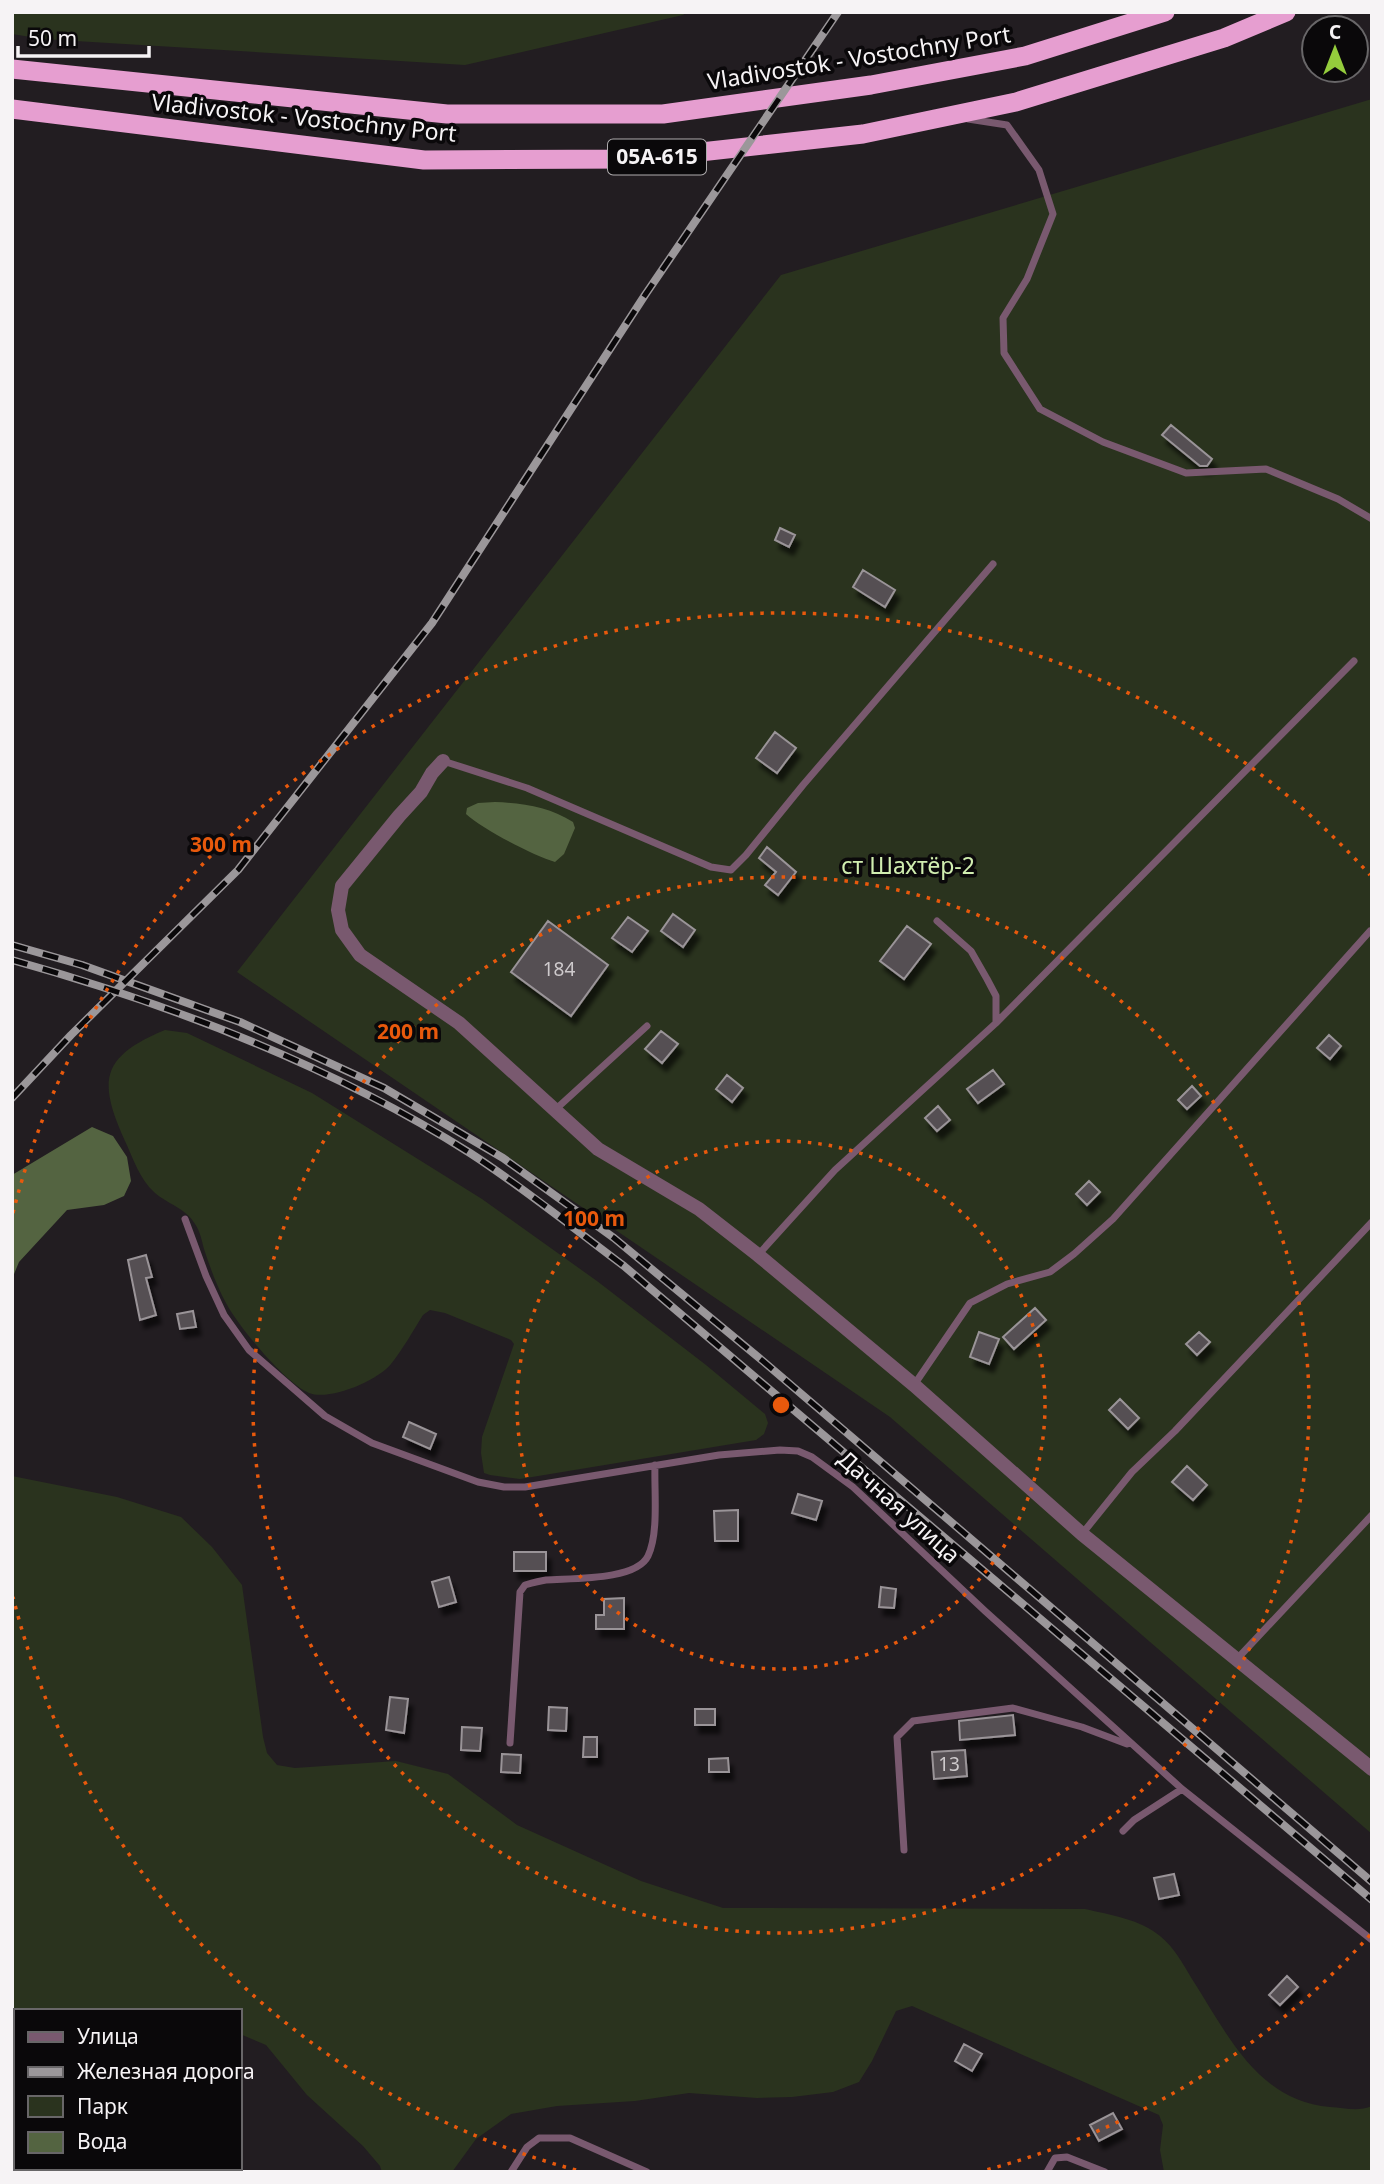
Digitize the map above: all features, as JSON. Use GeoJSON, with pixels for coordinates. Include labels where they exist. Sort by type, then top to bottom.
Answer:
{"type":"FeatureCollection","features":[{"type":"Feature","properties":{"kind":"highway","name":"Vladivostok - Vostochny Port"},"geometry":{"type":"LineString","coordinates":[[12,69],[447,114],[663,114],[871,85],[1025,56],[1165,12]]}},
{"type":"Feature","properties":{"kind":"highway","name":"Vladivostok - Vostochny Port"},"geometry":{"type":"LineString","coordinates":[[12,109],[424,160],[637,159],[863,134],[947,117],[1029,98],[1224,38],[1286,12]]}},
{"type":"Feature","properties":{"kind":"street"},"geometry":{"type":"LineString","coordinates":[[443,761],[421,792],[342,886],[338,910],[342,930],[360,956],[459,1023],[598,1149],[699,1209],[758,1255],[914,1385],[1082,1534],[1372,1769]]}},
{"type":"Feature","properties":{"kind":"lane"},"geometry":{"type":"LineString","coordinates":[[947,117],[1007,125],[1039,170],[1053,214],[1027,279],[1003,318],[1004,353],[1040,409],[1103,443],[1186,473],[1266,469],[1338,499],[1372,519]]}},
{"type":"Feature","properties":{"kind":"lane"},"geometry":{"type":"LineString","coordinates":[[443,761],[527,788],[711,867],[731,870],[993,564]]}},
{"type":"Feature","properties":{"kind":"lane"},"geometry":{"type":"LineString","coordinates":[[758,1255],[835,1170],[996,1023],[1354,661]]}},
{"type":"Feature","properties":{"kind":"lane"},"geometry":{"type":"LineString","coordinates":[[937,920],[971,951],[996,996],[996,1023]]}},
{"type":"Feature","properties":{"kind":"lane"},"geometry":{"type":"LineString","coordinates":[[914,1385],[970,1303],[1007,1284],[1050,1272],[1112,1219],[1370,931]]}},
{"type":"Feature","properties":{"kind":"lane"},"geometry":{"type":"LineString","coordinates":[[556,1109],[647,1026]]}},
{"type":"Feature","properties":{"kind":"lane","name":"Дачная улица"},"geometry":{"type":"LineString","coordinates":[[185,1219],[224,1315],[249,1350],[325,1416],[372,1443],[478,1482],[525,1488],[719,1455],[780,1450],[798,1451],[812,1457],[853,1487],[1182,1789],[1372,1940]]}},
{"type":"Feature","properties":{"kind":"lane"},"geometry":{"type":"LineString","coordinates":[[1082,1534],[1132,1472],[1175,1431],[1372,1222]]}},
{"type":"Feature","properties":{"kind":"lane"},"geometry":{"type":"LineString","coordinates":[[510,1743],[520,1592],[525,1585],[544,1580],[621,1573],[636,1568],[647,1559],[653,1538],[655,1465]]}},
{"type":"Feature","properties":{"kind":"lane"},"geometry":{"type":"LineString","coordinates":[[1237,1659],[1372,1515]]}},
{"type":"Feature","properties":{"kind":"lane"},"geometry":{"type":"LineString","coordinates":[[904,1850],[897,1737],[913,1721],[1013,1708],[1082,1727],[1133,1746]]}},
{"type":"Feature","properties":{"kind":"lane"},"geometry":{"type":"LineString","coordinates":[[1123,1831],[1134,1820],[1182,1789]]}},
{"type":"Feature","properties":{"kind":"lane"},"geometry":{"type":"LineString","coordinates":[[511,2172],[527,2147],[539,2138],[570,2138],[647,2172]]}},
{"type":"Feature","properties":{"kind":"lane"},"geometry":{"type":"LineString","coordinates":[[1047,2172],[1055,2158],[1067,2157],[1105,2172]]}},
{"type":"Feature","properties":{"kind":"green space"},"geometry":{"type":"Polygon","coordinates":[[[12,12],[687,12],[465,65],[43,39],[12,34],[12,12]]]}},
{"type":"Feature","properties":{"kind":"green space","name":"ст Шахтёр-2"},"geometry":{"type":"Polygon","coordinates":[[[1372,99],[1372,1834],[890,1417],[237,972],[781,275],[1372,99]]]}},
{"type":"Feature","properties":{"kind":"green space"},"geometry":{"type":"Polygon","coordinates":[[[165,1030],[187,1033],[312,1093],[482,1199],[597,1281],[765,1414],[768,1423],[764,1434],[756,1440],[520,1479],[484,1473],[482,1437],[514,1344],[511,1340],[445,1313],[430,1310],[423,1315],[391,1364],[375,1377],[353,1388],[329,1394],[309,1393],[299,1387],[263,1353],[232,1313],[217,1284],[197,1227],[187,1214],[149,1187],[116,1120],[109,1087],[110,1073],[128,1050],[165,1030]]]}},
{"type":"Feature","properties":{"kind":"green space"},"geometry":{"type":"Polygon","coordinates":[[[12,1476],[117,1497],[181,1517],[212,1547],[242,1585],[263,1737],[267,1753],[277,1765],[295,1768],[396,1761],[448,1774],[517,1825],[641,1881],[723,1908],[1085,1909],[1134,1922],[1152,1930],[1170,1945],[1232,2042],[1263,2078],[1283,2092],[1305,2102],[1351,2109],[1372,2106],[1372,2172],[1164,2172],[1160,2150],[1163,2125],[1159,2115],[912,2006],[896,2011],[859,2082],[833,2092],[757,2098],[689,2093],[635,2101],[557,2106],[511,2114],[476,2139],[452,2172],[382,2172],[363,2146],[307,2095],[266,2045],[242,2035],[242,2009],[14,2009],[12,2163],[12,1476]]]}},
{"type":"Feature","properties":{"kind":"water"},"geometry":{"type":"Polygon","coordinates":[[[495,802],[536,807],[573,822],[575,828],[564,854],[555,862],[546,859],[496,834],[466,814],[467,808],[478,803],[495,802]]]}},
{"type":"Feature","properties":{"kind":"water"},"geometry":{"type":"Polygon","coordinates":[[[92,1127],[113,1136],[127,1157],[131,1181],[124,1196],[104,1205],[67,1210],[19,1262],[12,1279],[12,1175],[92,1127]]]}},
{"type":"Feature","properties":{"kind":"building"},"geometry":{"type":"Polygon","coordinates":[[[1171,425],[1212,459],[1207,466],[1200,466],[1162,435],[1171,425]]]}},
{"type":"Feature","properties":{"kind":"building"},"geometry":{"type":"Polygon","coordinates":[[[780,528],[795,535],[789,547],[775,540],[780,528]]]}},
{"type":"Feature","properties":{"kind":"building"},"geometry":{"type":"Polygon","coordinates":[[[863,570],[895,590],[885,607],[853,587],[863,570]]]}},
{"type":"Feature","properties":{"kind":"building"},"geometry":{"type":"Polygon","coordinates":[[[775,732],[796,748],[777,773],[756,758],[775,732]]]}},
{"type":"Feature","properties":{"kind":"building"},"geometry":{"type":"Polygon","coordinates":[[[767,847],[796,872],[778,895],[765,885],[776,872],[759,858],[767,847]]]}},
{"type":"Feature","properties":{"kind":"building"},"geometry":{"type":"Polygon","coordinates":[[[673,914],[695,930],[683,947],[661,931],[673,914]]]}},
{"type":"Feature","properties":{"kind":"building"},"geometry":{"type":"Polygon","coordinates":[[[628,917],[648,931],[632,952],[612,938],[628,917]]]}},
{"type":"Feature","properties":{"kind":"building"},"geometry":{"type":"Polygon","coordinates":[[[548,921],[608,965],[571,1016],[511,972],[548,921]]]}},
{"type":"Feature","properties":{"kind":"building"},"geometry":{"type":"Polygon","coordinates":[[[907,926],[931,944],[904,979],[880,961],[907,926]]]}},
{"type":"Feature","properties":{"kind":"building"},"geometry":{"type":"Polygon","coordinates":[[[661,1031],[678,1044],[662,1063],[645,1049],[661,1031]]]}},
{"type":"Feature","properties":{"kind":"building"},"geometry":{"type":"Polygon","coordinates":[[[1329,1035],[1341,1046],[1330,1059],[1317,1048],[1329,1035]]]}},
{"type":"Feature","properties":{"kind":"building"},"geometry":{"type":"Polygon","coordinates":[[[993,1070],[1004,1084],[978,1103],[967,1089],[993,1070]]]}},
{"type":"Feature","properties":{"kind":"building"},"geometry":{"type":"Polygon","coordinates":[[[727,1075],[743,1088],[732,1102],[716,1089],[727,1075]]]}},
{"type":"Feature","properties":{"kind":"building"},"geometry":{"type":"Polygon","coordinates":[[[1192,1086],[1201,1096],[1187,1109],[1178,1100],[1192,1086]]]}},
{"type":"Feature","properties":{"kind":"building"},"geometry":{"type":"Polygon","coordinates":[[[938,1106],[950,1120],[937,1131],[925,1118],[938,1106]]]}},
{"type":"Feature","properties":{"kind":"building"},"geometry":{"type":"Polygon","coordinates":[[[1089,1181],[1100,1192],[1087,1205],[1076,1194],[1089,1181]]]}},
{"type":"Feature","properties":{"kind":"building"},"geometry":{"type":"Polygon","coordinates":[[[146,1255],[152,1277],[146,1278],[156,1315],[140,1320],[128,1260],[146,1255]]]}},
{"type":"Feature","properties":{"kind":"building"},"geometry":{"type":"Polygon","coordinates":[[[1035,1308],[1046,1320],[1014,1349],[1003,1337],[1035,1308]]]}},
{"type":"Feature","properties":{"kind":"building"},"geometry":{"type":"Polygon","coordinates":[[[193,1311],[196,1327],[180,1329],[177,1314],[193,1311]]]}},
{"type":"Feature","properties":{"kind":"building"},"geometry":{"type":"Polygon","coordinates":[[[979,1332],[999,1339],[989,1364],[970,1357],[979,1332]]]}},
{"type":"Feature","properties":{"kind":"building"},"geometry":{"type":"Polygon","coordinates":[[[1199,1332],[1210,1342],[1197,1355],[1186,1344],[1199,1332]]]}},
{"type":"Feature","properties":{"kind":"building"},"geometry":{"type":"Polygon","coordinates":[[[1120,1399],[1139,1418],[1128,1429],[1109,1410],[1120,1399]]]}},
{"type":"Feature","properties":{"kind":"building"},"geometry":{"type":"Polygon","coordinates":[[[409,1422],[436,1434],[430,1449],[403,1437],[409,1422]]]}},
{"type":"Feature","properties":{"kind":"building"},"geometry":{"type":"Polygon","coordinates":[[[1187,1466],[1207,1485],[1193,1500],[1172,1482],[1187,1466]]]}},
{"type":"Feature","properties":{"kind":"building"},"geometry":{"type":"Polygon","coordinates":[[[798,1494],[822,1501],[816,1520],[792,1513],[798,1494]]]}},
{"type":"Feature","properties":{"kind":"building"},"geometry":{"type":"Polygon","coordinates":[[[738,1510],[738,1541],[715,1541],[714,1511],[738,1510]]]}},
{"type":"Feature","properties":{"kind":"building"},"geometry":{"type":"Polygon","coordinates":[[[514,1552],[546,1552],[546,1571],[514,1571],[514,1552]]]}},
{"type":"Feature","properties":{"kind":"building"},"geometry":{"type":"Polygon","coordinates":[[[449,1577],[456,1602],[439,1607],[432,1582],[449,1577]]]}},
{"type":"Feature","properties":{"kind":"building"},"geometry":{"type":"Polygon","coordinates":[[[881,1587],[896,1589],[894,1608],[879,1607],[881,1587]]]}},
{"type":"Feature","properties":{"kind":"building"},"geometry":{"type":"Polygon","coordinates":[[[624,1598],[624,1629],[596,1629],[596,1615],[604,1615],[604,1599],[624,1598]]]}},
{"type":"Feature","properties":{"kind":"building"},"geometry":{"type":"Polygon","coordinates":[[[390,1697],[408,1699],[404,1733],[386,1730],[390,1697]]]}},
{"type":"Feature","properties":{"kind":"building"},"geometry":{"type":"Polygon","coordinates":[[[549,1707],[567,1708],[566,1731],[548,1730],[549,1707]]]}},
{"type":"Feature","properties":{"kind":"building"},"geometry":{"type":"Polygon","coordinates":[[[695,1709],[715,1709],[715,1725],[695,1725],[695,1709]]]}},
{"type":"Feature","properties":{"kind":"building"},"geometry":{"type":"Polygon","coordinates":[[[1013,1715],[1015,1735],[960,1740],[959,1721],[1013,1715]]]}},
{"type":"Feature","properties":{"kind":"building"},"geometry":{"type":"Polygon","coordinates":[[[462,1727],[482,1728],[480,1751],[461,1750],[462,1727]]]}},
{"type":"Feature","properties":{"kind":"building"},"geometry":{"type":"Polygon","coordinates":[[[584,1737],[597,1737],[597,1757],[583,1757],[584,1737]]]}},
{"type":"Feature","properties":{"kind":"building"},"geometry":{"type":"Polygon","coordinates":[[[965,1750],[967,1776],[934,1779],[932,1752],[965,1750]]]}},
{"type":"Feature","properties":{"kind":"building"},"geometry":{"type":"Polygon","coordinates":[[[502,1754],[521,1755],[520,1773],[501,1772],[502,1754]]]}},
{"type":"Feature","properties":{"kind":"building"},"geometry":{"type":"Polygon","coordinates":[[[728,1758],[729,1772],[709,1772],[709,1759],[728,1758]]]}},
{"type":"Feature","properties":{"kind":"building"},"geometry":{"type":"Polygon","coordinates":[[[1174,1874],[1179,1895],[1159,1899],[1154,1878],[1174,1874]]]}},
{"type":"Feature","properties":{"kind":"building"},"geometry":{"type":"Polygon","coordinates":[[[1287,1976],[1298,1987],[1280,2005],[1269,1995],[1287,1976]]]}},
{"type":"Feature","properties":{"kind":"building"},"geometry":{"type":"Polygon","coordinates":[[[964,2044],[982,2054],[972,2071],[955,2061],[964,2044]]]}},
{"type":"Feature","properties":{"kind":"building"},"geometry":{"type":"Polygon","coordinates":[[[1113,2113],[1122,2129],[1099,2141],[1090,2125],[1113,2113]]]}},
{"type":"Feature","properties":{"kind":"railway"},"geometry":{"type":"LineString","coordinates":[[12,1098],[71,1035],[238,870],[432,623],[645,295],[838,12]]}},
{"type":"Feature","properties":{"kind":"railway"},"geometry":{"type":"LineString","coordinates":[[12,945],[82,965],[240,1022],[384,1088],[503,1158],[614,1238],[764,1362],[1372,1882]]}},
{"type":"Feature","properties":{"kind":"railway"},"geometry":{"type":"LineString","coordinates":[[12,960],[131,996],[248,1040],[362,1092],[417,1121],[490,1166],[624,1266],[1372,1900]]}}]}
